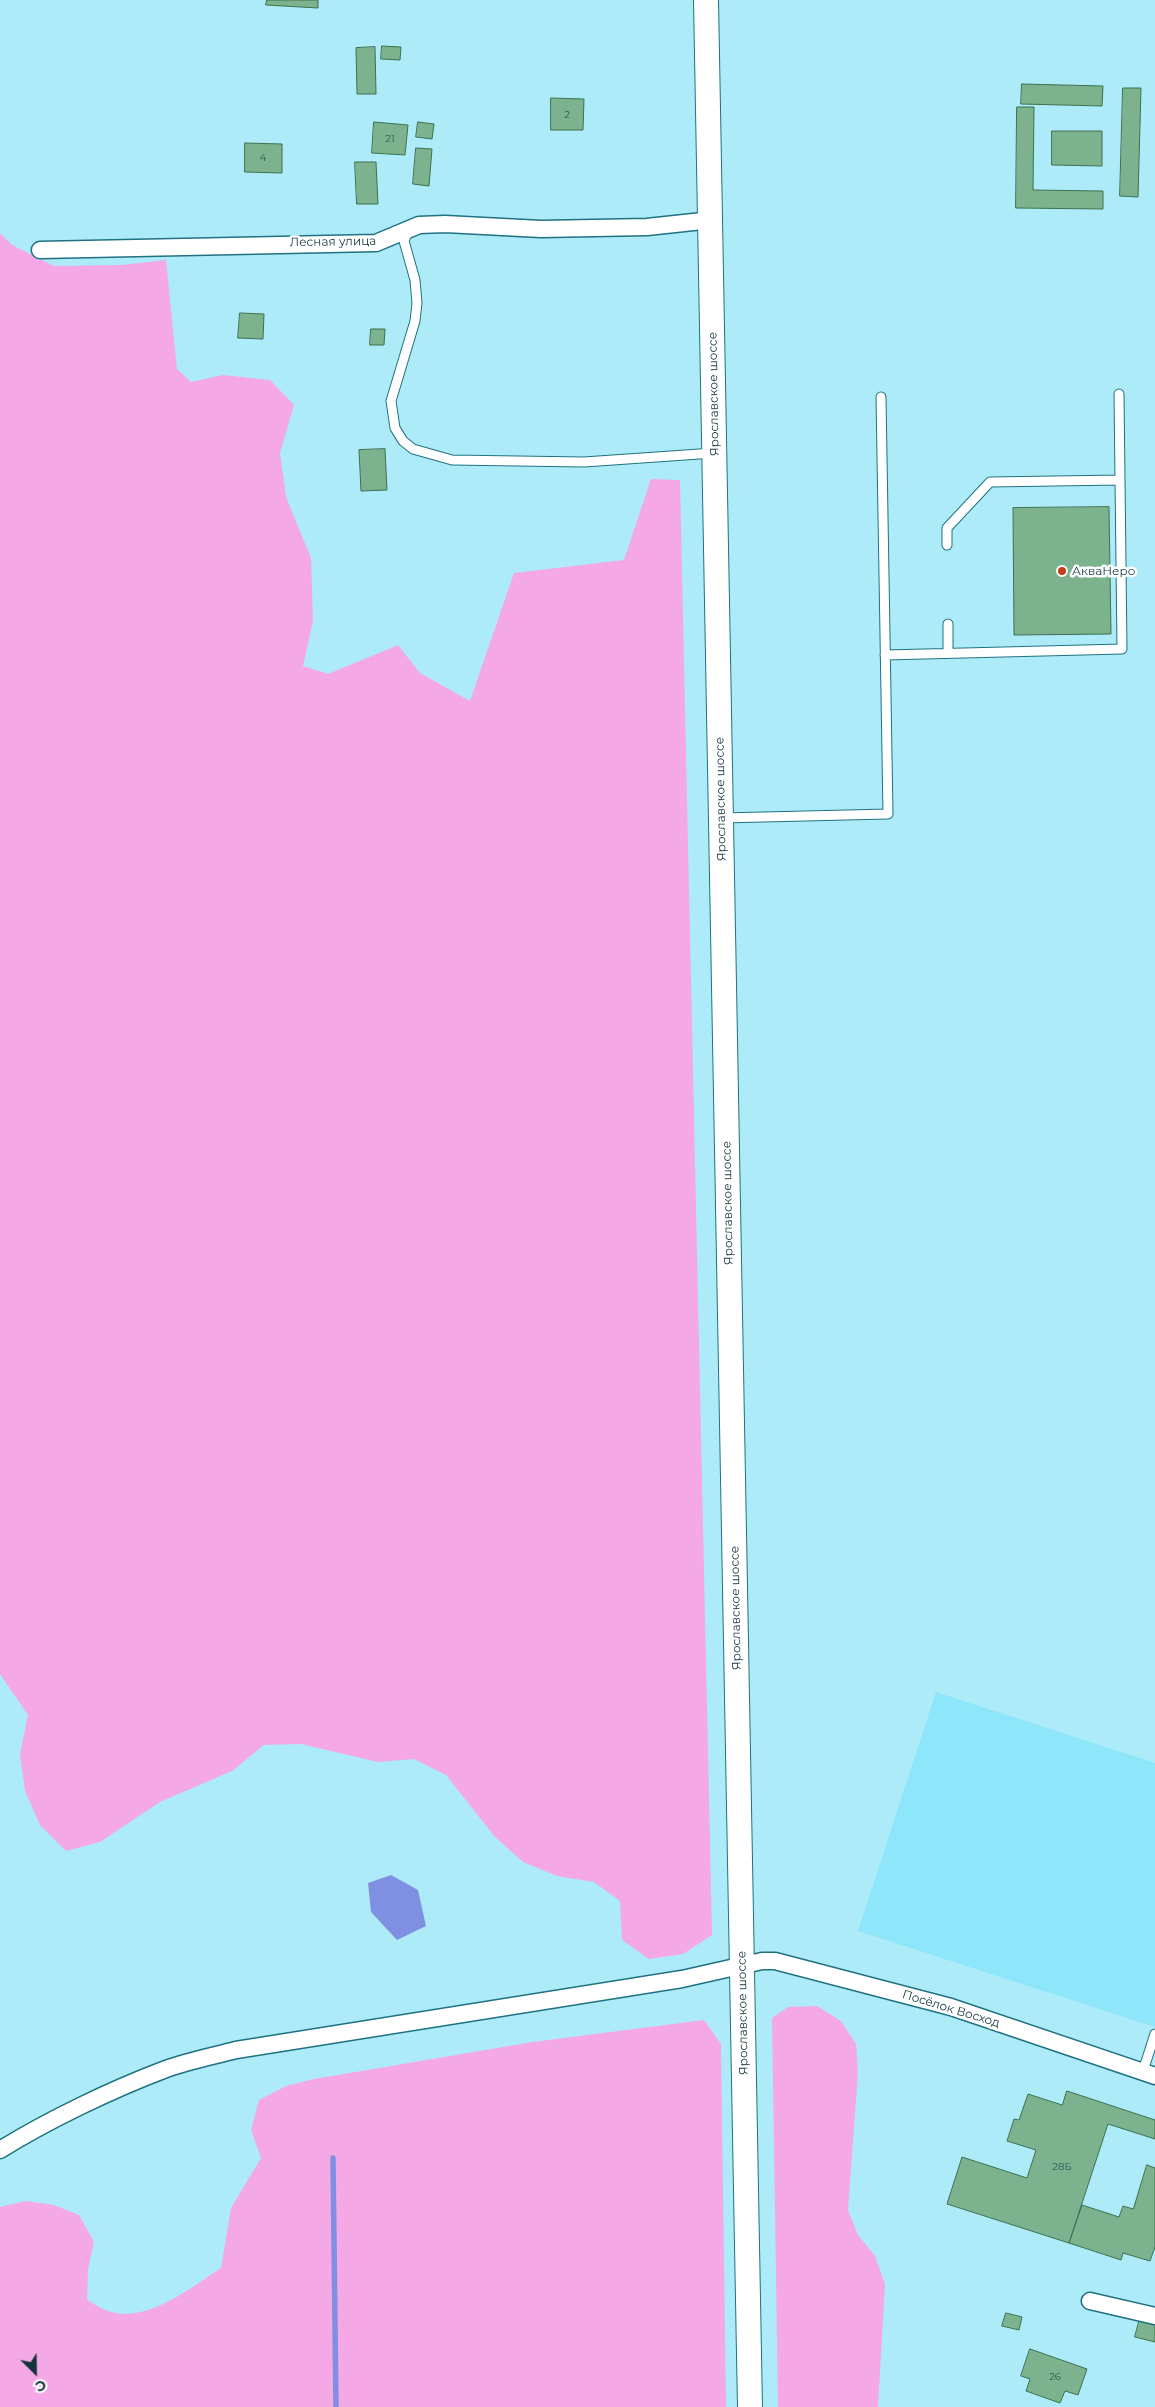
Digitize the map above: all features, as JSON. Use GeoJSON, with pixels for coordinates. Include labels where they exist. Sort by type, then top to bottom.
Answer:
{"type":"FeatureCollection","features":[{"type":"Feature","properties":{"kind":"main road","name":"Ярославское шоссе"},"geometry":{"type":"LineString","coordinates":[[706,0],[712,220],[714,454],[750,2407]]}},
{"type":"Feature","properties":{"kind":"street","name":"Лесная улица"},"geometry":{"type":"LineString","coordinates":[[40,250],[376,243],[419,225],[445,224],[551,229],[647,227],[712,220]]}},
{"type":"Feature","properties":{"kind":"street","name":"Посёлок Восход"},"geometry":{"type":"LineString","coordinates":[[0,2150],[112,2092],[167,2069],[236,2050],[682,1979],[762,1961],[775,1961],[951,2007],[1149,2073]]}},
{"type":"Feature","properties":{"kind":"street"},"geometry":{"type":"LineString","coordinates":[[1090,2301],[1155,2316]]}},
{"type":"Feature","properties":{"kind":"lane"},"geometry":{"type":"LineString","coordinates":[[408,231],[404,241],[414,280],[417,303],[414,321],[391,401],[395,428],[402,441],[413,449],[452,460],[584,462],[714,454]]}},
{"type":"Feature","properties":{"kind":"lane"},"geometry":{"type":"LineString","coordinates":[[886,655],[1122,649],[1119,394]]}},
{"type":"Feature","properties":{"kind":"lane"},"geometry":{"type":"LineString","coordinates":[[721,818],[888,814],[881,397]]}},
{"type":"Feature","properties":{"kind":"lane"},"geometry":{"type":"LineString","coordinates":[[947,545],[947,528],[990,482],[1120,480]]}},
{"type":"Feature","properties":{"kind":"lane"},"geometry":{"type":"LineString","coordinates":[[948,624],[948,653]]}},
{"type":"Feature","properties":{"kind":"lane"},"geometry":{"type":"LineString","coordinates":[[1149,2073],[1155,2034]]}},
{"type":"Feature","properties":{"kind":"shaded area"},"geometry":{"type":"Polygon","coordinates":[[[0,233],[12,245],[54,266],[122,265],[166,260],[177,369],[191,382],[223,375],[270,380],[294,405],[280,453],[286,497],[311,558],[313,621],[303,666],[328,674],[398,645],[420,673],[470,701],[514,573],[624,560],[651,479],[680,480],[712,1935],[683,1954],[649,1959],[622,1940],[620,1901],[594,1882],[557,1876],[523,1862],[495,1837],[446,1775],[414,1759],[378,1762],[301,1744],[264,1745],[232,1771],[160,1802],[100,1842],[66,1851],[40,1825],[25,1791],[20,1754],[28,1715],[0,1674],[0,233]]]}},
{"type":"Feature","properties":{"kind":"shaded area"},"geometry":{"type":"Polygon","coordinates":[[[936,1692],[1155,1763],[1155,2027],[858,1931],[936,1692]]]}},
{"type":"Feature","properties":{"kind":"shaded area"},"geometry":{"type":"Polygon","coordinates":[[[391,1875],[418,1890],[426,1926],[397,1940],[371,1912],[368,1883],[391,1875]]]}},
{"type":"Feature","properties":{"kind":"shaded area"},"geometry":{"type":"Polygon","coordinates":[[[817,2006],[841,2021],[856,2044],[858,2072],[848,2210],[858,2235],[875,2256],[885,2284],[878,2407],[778,2407],[772,2018],[788,2007],[817,2006]]]}},
{"type":"Feature","properties":{"kind":"shaded area"},"geometry":{"type":"Polygon","coordinates":[[[704,2020],[721,2044],[726,2407],[0,2407],[0,2207],[26,2201],[54,2205],[79,2215],[94,2242],[88,2269],[87,2300],[111,2312],[126,2314],[140,2312],[169,2301],[221,2268],[231,2208],[261,2158],[251,2130],[259,2100],[286,2086],[314,2079],[533,2042],[704,2020]]]}},
{"type":"Feature","properties":{"kind":"building"},"geometry":{"type":"Polygon","coordinates":[[[267,0],[318,0],[318,8],[266,5],[267,0]]]}},
{"type":"Feature","properties":{"kind":"building"},"geometry":{"type":"Polygon","coordinates":[[[382,46],[401,47],[400,60],[381,59],[382,46]]]}},
{"type":"Feature","properties":{"kind":"building"},"geometry":{"type":"Polygon","coordinates":[[[375,47],[376,94],[357,94],[356,48],[375,47]]]}},
{"type":"Feature","properties":{"kind":"building"},"geometry":{"type":"Polygon","coordinates":[[[1022,84],[1103,86],[1102,106],[1021,104],[1022,84]]]}},
{"type":"Feature","properties":{"kind":"building"},"geometry":{"type":"Polygon","coordinates":[[[1123,88],[1141,88],[1138,197],[1120,196],[1123,88]]]}},
{"type":"Feature","properties":{"kind":"building"},"geometry":{"type":"Polygon","coordinates":[[[551,98],[584,99],[583,130],[551,130],[551,98]]]}},
{"type":"Feature","properties":{"kind":"building"},"geometry":{"type":"Polygon","coordinates":[[[1017,107],[1034,107],[1033,190],[1103,191],[1103,209],[1016,208],[1017,107]]]}},
{"type":"Feature","properties":{"kind":"building"},"geometry":{"type":"Polygon","coordinates":[[[374,122],[408,125],[405,155],[372,153],[374,122]]]}},
{"type":"Feature","properties":{"kind":"building"},"geometry":{"type":"Polygon","coordinates":[[[418,122],[434,124],[432,139],[416,137],[418,122]]]}},
{"type":"Feature","properties":{"kind":"building"},"geometry":{"type":"Polygon","coordinates":[[[1052,131],[1102,131],[1102,166],[1052,165],[1052,131]]]}},
{"type":"Feature","properties":{"kind":"building"},"geometry":{"type":"Polygon","coordinates":[[[245,143],[282,144],[282,173],[245,172],[245,143]]]}},
{"type":"Feature","properties":{"kind":"building"},"geometry":{"type":"Polygon","coordinates":[[[416,148],[432,149],[429,186],[413,184],[416,148]]]}},
{"type":"Feature","properties":{"kind":"building"},"geometry":{"type":"Polygon","coordinates":[[[355,162],[376,162],[378,204],[357,204],[355,162]]]}},
{"type":"Feature","properties":{"kind":"building"},"geometry":{"type":"Polygon","coordinates":[[[240,313],[264,314],[263,339],[238,338],[240,313]]]}},
{"type":"Feature","properties":{"kind":"building"},"geometry":{"type":"Polygon","coordinates":[[[371,329],[385,329],[384,345],[370,345],[371,329]]]}},
{"type":"Feature","properties":{"kind":"building"},"geometry":{"type":"Polygon","coordinates":[[[385,449],[387,490],[361,491],[359,450],[385,449]]]}},
{"type":"Feature","properties":{"kind":"building","name":"АкваНеро"},"geometry":{"type":"Polygon","coordinates":[[[1109,507],[1111,634],[1014,635],[1013,508],[1109,507]]]}},
{"type":"Feature","properties":{"kind":"building"},"geometry":{"type":"Polygon","coordinates":[[[1067,2091],[1155,2120],[1155,2139],[1108,2124],[1069,2243],[947,2204],[962,2157],[1027,2178],[1036,2150],[1007,2141],[1014,2119],[1019,2120],[1028,2094],[1062,2105],[1067,2091]]]}},
{"type":"Feature","properties":{"kind":"building"},"geometry":{"type":"Polygon","coordinates":[[[1147,2165],[1155,2168],[1155,2247],[1150,2261],[1123,2253],[1121,2260],[1069,2243],[1082,2205],[1119,2217],[1123,2206],[1133,2209],[1147,2165]]]}},
{"type":"Feature","properties":{"kind":"building"},"geometry":{"type":"Polygon","coordinates":[[[1006,2313],[1022,2317],[1019,2330],[1002,2326],[1006,2313]]]}},
{"type":"Feature","properties":{"kind":"building"},"geometry":{"type":"Polygon","coordinates":[[[1140,2318],[1155,2322],[1155,2342],[1135,2337],[1140,2318]]]}},
{"type":"Feature","properties":{"kind":"building"},"geometry":{"type":"Polygon","coordinates":[[[1030,2349],[1087,2369],[1078,2395],[1065,2391],[1060,2403],[1026,2391],[1030,2379],[1021,2376],[1030,2349]]]}},
{"type":"Feature","properties":{"kind":"waterway"},"geometry":{"type":"LineString","coordinates":[[333,2158],[336,2407]]}},
{"type":"Feature","properties":{"kind":"place","name":"АкваНеро"},"geometry":{"type":"Point","coordinates":[1062,571]}}]}
